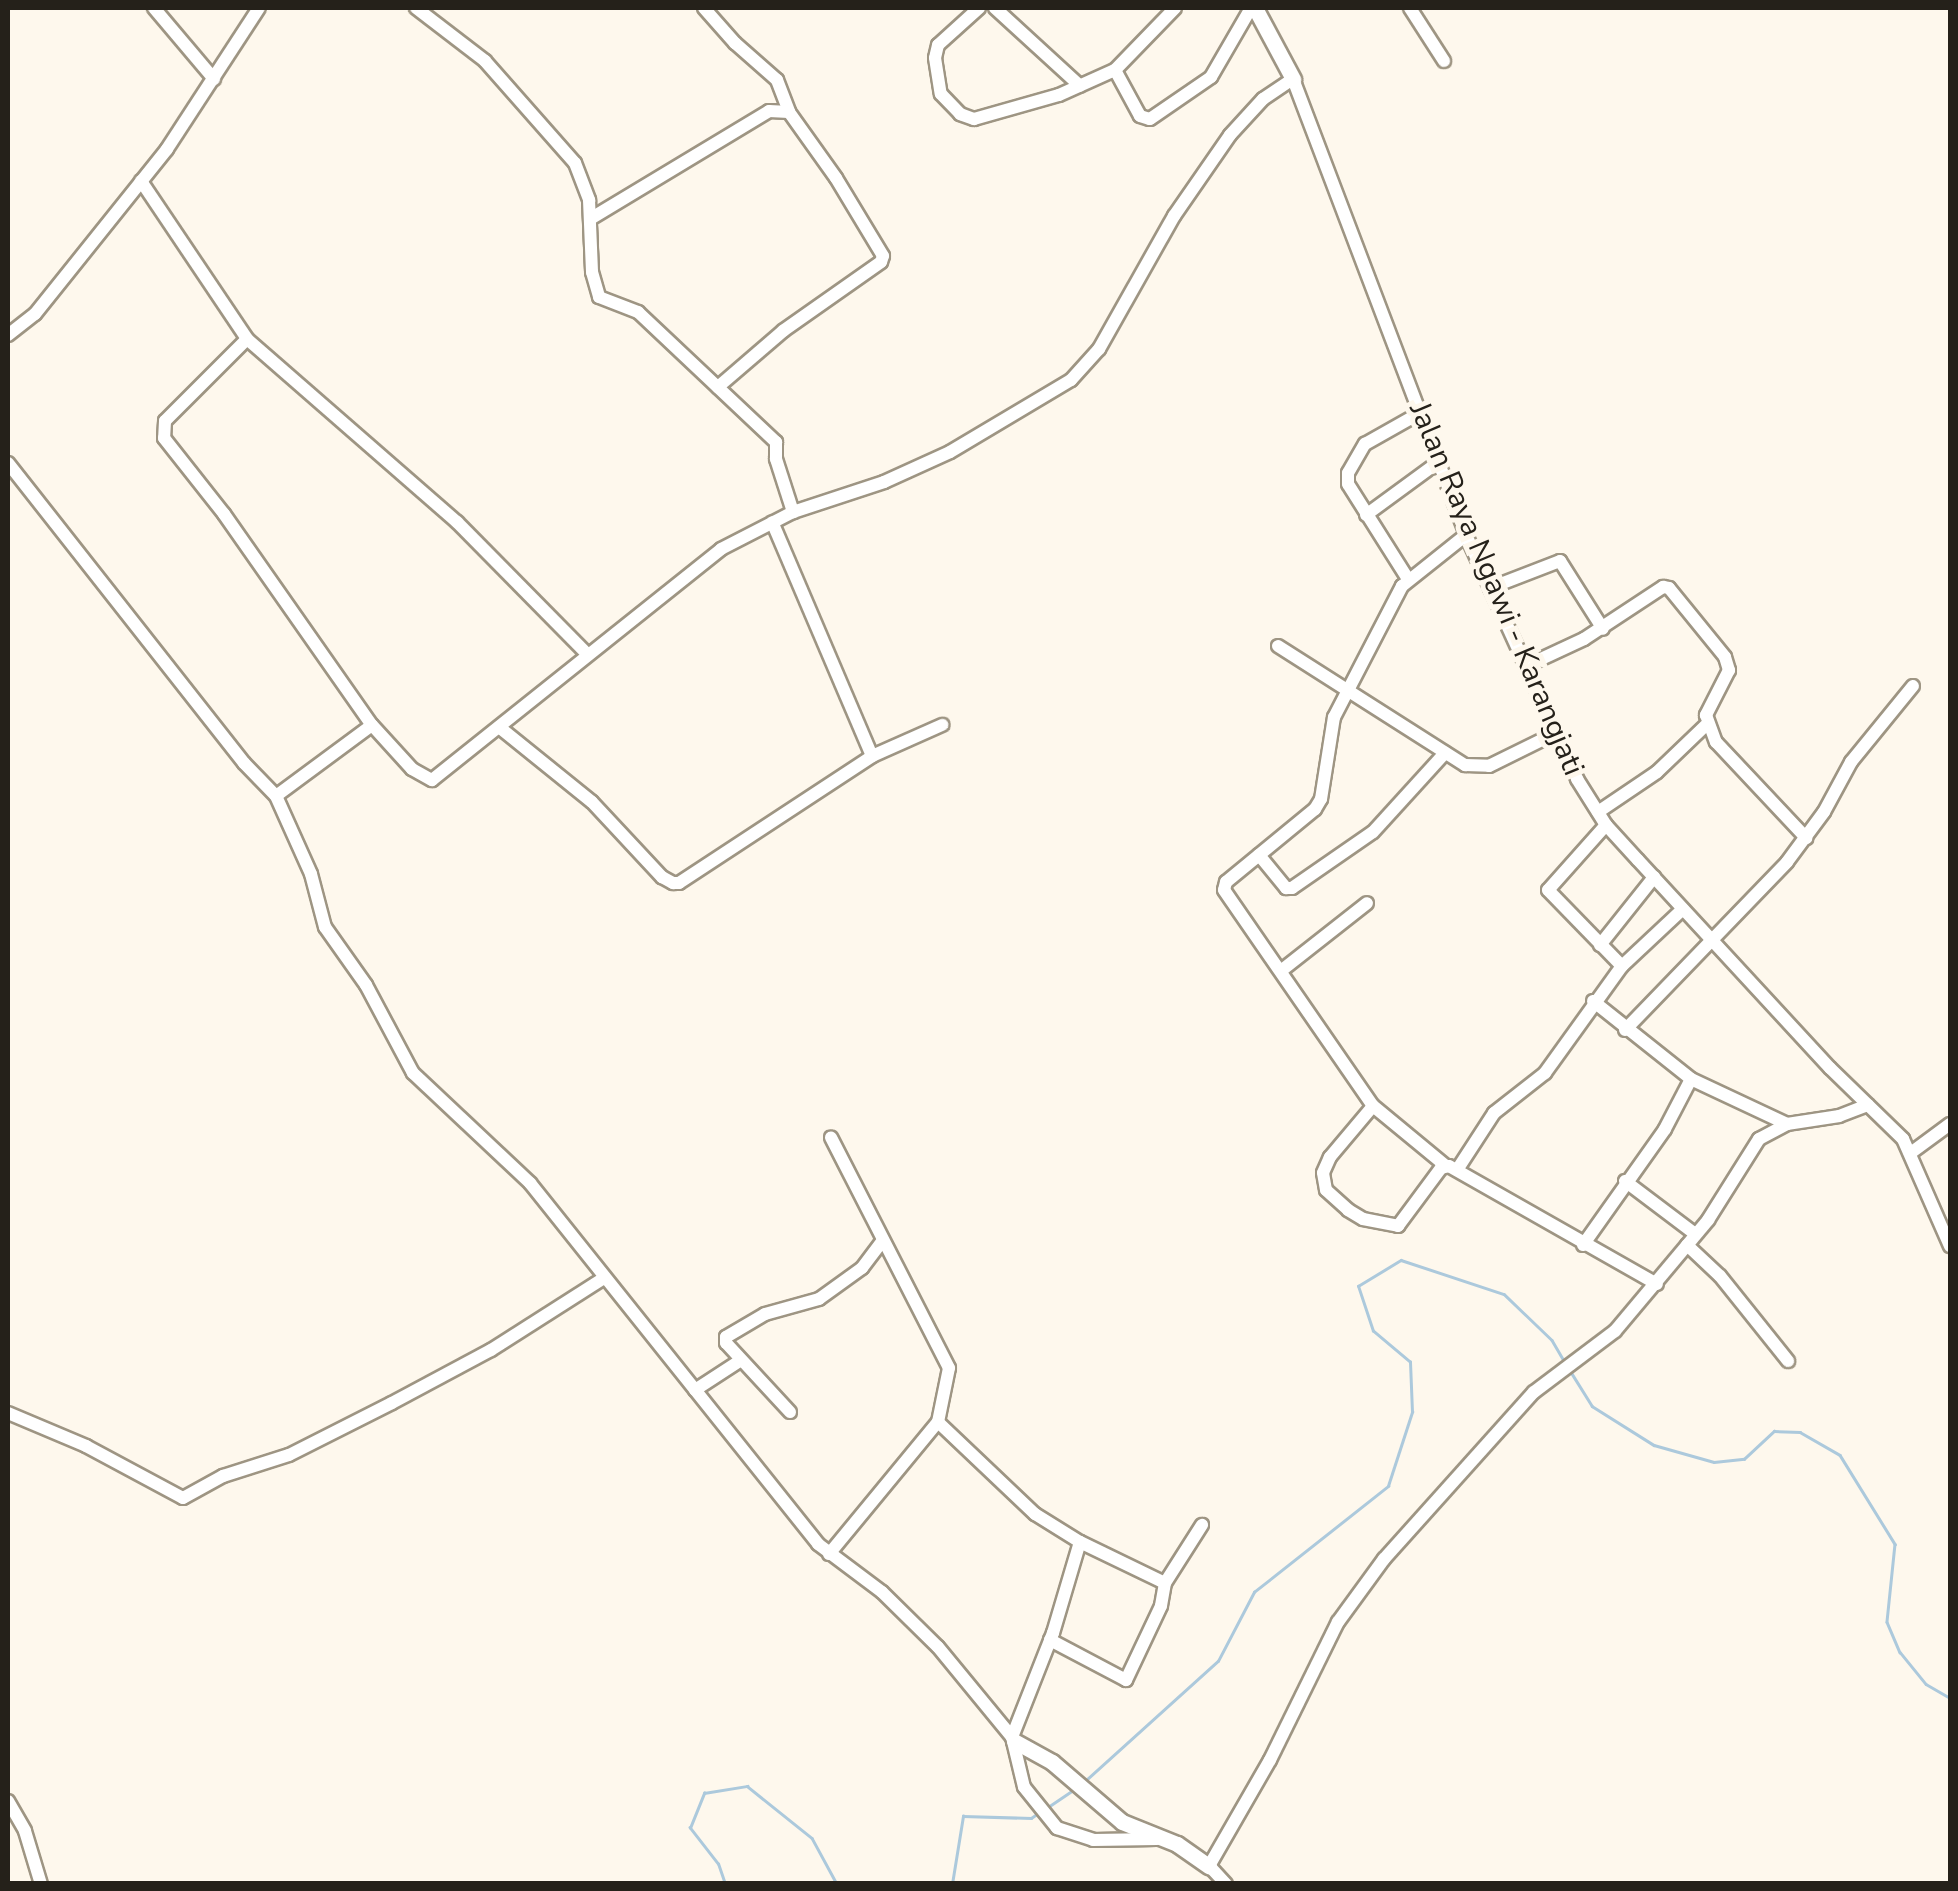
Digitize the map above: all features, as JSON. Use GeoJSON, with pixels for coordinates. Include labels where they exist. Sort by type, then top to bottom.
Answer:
{"type":"FeatureCollection","features":[{"type":"Feature","properties":{"kind":"main road","name":"Jalan Raya Ngawi - Karangjati"},"geometry":{"type":"LineString","coordinates":[[1253,8],[1294,80]]}},
{"type":"Feature","properties":{"kind":"main road"},"geometry":{"type":"LineString","coordinates":[[1013,1739],[1052,1762],[1110,1814],[1157,1839],[1177,1844],[1209,1866]]}},
{"type":"Feature","properties":{"kind":"street"},"geometry":{"type":"LineString","coordinates":[[154,8],[214,79]]}},
{"type":"Feature","properties":{"kind":"street"},"geometry":{"type":"LineString","coordinates":[[8,335],[45,302],[141,182],[259,8]]}},
{"type":"Feature","properties":{"kind":"street"},"geometry":{"type":"LineString","coordinates":[[416,8],[486,61],[575,163],[589,200],[592,272],[600,297],[638,312],[776,442],[776,459],[793,512]]}},
{"type":"Feature","properties":{"kind":"street"},"geometry":{"type":"LineString","coordinates":[[704,8],[735,44],[777,80],[789,112],[836,178],[883,256],[783,331],[718,388]]}},
{"type":"Feature","properties":{"kind":"street"},"geometry":{"type":"LineString","coordinates":[[979,8],[938,44],[935,58],[941,94],[960,114],[974,119],[1080,86],[1115,70],[1174,8]]}},
{"type":"Feature","properties":{"kind":"street"},"geometry":{"type":"LineString","coordinates":[[995,8],[1080,86]]}},
{"type":"Feature","properties":{"kind":"street"},"geometry":{"type":"LineString","coordinates":[[1115,70],[1140,116],[1150,119],[1212,77],[1253,8]]}},
{"type":"Feature","properties":{"kind":"street"},"geometry":{"type":"LineString","coordinates":[[1410,8],[1444,60]]}},
{"type":"Feature","properties":{"kind":"street"},"geometry":{"type":"LineString","coordinates":[[248,339],[170,416],[162,433],[372,724],[428,780],[721,549],[793,512],[884,482],[950,452],[1070,380],[1100,348],[1174,216],[1230,135],[1263,99],[1294,80]]}},
{"type":"Feature","properties":{"kind":"street","name":"Jalan Raya Ngawi - Karangjati"},"geometry":{"type":"LineString","coordinates":[[1294,80],[1437,463],[1554,734],[1602,819],[1683,910],[1893,1127],[1912,1152],[1950,1246]]}},
{"type":"Feature","properties":{"kind":"street"},"geometry":{"type":"LineString","coordinates":[[590,219],[769,111],[789,112]]}},
{"type":"Feature","properties":{"kind":"street"},"geometry":{"type":"LineString","coordinates":[[141,182],[248,339],[456,522],[586,654]]}},
{"type":"Feature","properties":{"kind":"street"},"geometry":{"type":"LineString","coordinates":[[1408,579],[1348,484],[1354,459],[1365,444],[1420,413]]}},
{"type":"Feature","properties":{"kind":"street"},"geometry":{"type":"LineString","coordinates":[[8,463],[244,763],[276,796],[311,874],[325,927],[366,985],[412,1073],[530,1182],[828,1554],[882,1592],[922,1630],[1013,1739],[1020,1779],[1058,1828],[1094,1840],[1157,1839]]}},
{"type":"Feature","properties":{"kind":"street"},"geometry":{"type":"LineString","coordinates":[[1366,515],[1437,463]]}},
{"type":"Feature","properties":{"kind":"street"},"geometry":{"type":"LineString","coordinates":[[772,522],[872,756]]}},
{"type":"Feature","properties":{"kind":"street"},"geometry":{"type":"LineString","coordinates":[[1466,535],[1408,579],[1346,691],[1329,732],[1321,799],[1304,819],[1226,882],[1224,890],[1372,1105],[1451,1168],[1657,1284]]}},
{"type":"Feature","properties":{"kind":"street"},"geometry":{"type":"LineString","coordinates":[[1490,588],[1560,561],[1602,629]]}},
{"type":"Feature","properties":{"kind":"street"},"geometry":{"type":"LineString","coordinates":[[1526,666],[1602,629],[1664,587],[1669,588],[1725,657],[1729,670],[1706,715],[1707,724],[1730,759],[1806,838]]}},
{"type":"Feature","properties":{"kind":"street"},"geometry":{"type":"LineString","coordinates":[[1278,646],[1465,765],[1489,766],[1554,734]]}},
{"type":"Feature","properties":{"kind":"street"},"geometry":{"type":"LineString","coordinates":[[1625,1030],[1714,940],[1806,838],[1852,762],[1913,686]]}},
{"type":"Feature","properties":{"kind":"street"},"geometry":{"type":"LineString","coordinates":[[276,796],[372,724]]}},
{"type":"Feature","properties":{"kind":"street"},"geometry":{"type":"LineString","coordinates":[[1622,966],[1548,890],[1602,819],[1707,724]]}},
{"type":"Feature","properties":{"kind":"street"},"geometry":{"type":"LineString","coordinates":[[500,727],[592,802],[673,883],[872,756],[942,725]]}},
{"type":"Feature","properties":{"kind":"street"},"geometry":{"type":"LineString","coordinates":[[1259,855],[1286,888],[1292,888],[1373,832],[1445,753]]}},
{"type":"Feature","properties":{"kind":"street"},"geometry":{"type":"LineString","coordinates":[[1600,945],[1654,878]]}},
{"type":"Feature","properties":{"kind":"street"},"geometry":{"type":"LineString","coordinates":[[1282,970],[1367,903]]}},
{"type":"Feature","properties":{"kind":"street"},"geometry":{"type":"LineString","coordinates":[[1372,1105],[1372,1111],[1330,1157],[1323,1173],[1326,1190],[1363,1220],[1398,1226],[1451,1168],[1494,1112],[1544,1074],[1622,966],[1683,910]]}},
{"type":"Feature","properties":{"kind":"street"},"geometry":{"type":"LineString","coordinates":[[1593,1002],[1691,1079],[1788,1124]]}},
{"type":"Feature","properties":{"kind":"street"},"geometry":{"type":"LineString","coordinates":[[1583,1245],[1665,1129],[1691,1079]]}},
{"type":"Feature","properties":{"kind":"street"},"geometry":{"type":"LineString","coordinates":[[1226,1884],[1209,1866],[1270,1760],[1338,1622],[1362,1588],[1534,1392],[1615,1331],[1657,1284],[1720,1204],[1752,1146],[1772,1129],[1840,1116],[1868,1105]]}},
{"type":"Feature","properties":{"kind":"street"},"geometry":{"type":"LineString","coordinates":[[1912,1152],[1950,1124]]}},
{"type":"Feature","properties":{"kind":"street"},"geometry":{"type":"LineString","coordinates":[[828,1554],[938,1422],[948,1380],[946,1357],[831,1137]]}},
{"type":"Feature","properties":{"kind":"street"},"geometry":{"type":"LineString","coordinates":[[1625,1181],[1691,1240],[1788,1361]]}},
{"type":"Feature","properties":{"kind":"street"},"geometry":{"type":"LineString","coordinates":[[1938,1212],[1950,1202]]}},
{"type":"Feature","properties":{"kind":"street"},"geometry":{"type":"LineString","coordinates":[[790,1412],[726,1343],[728,1335],[766,1314],[819,1299],[862,1268],[882,1241]]}},
{"type":"Feature","properties":{"kind":"street"},"geometry":{"type":"LineString","coordinates":[[8,1413],[86,1446],[174,1497],[183,1498],[243,1468],[289,1455],[392,1403],[491,1350],[604,1278]]}},
{"type":"Feature","properties":{"kind":"street"},"geometry":{"type":"LineString","coordinates":[[694,1390],[741,1360]]}},
{"type":"Feature","properties":{"kind":"street"},"geometry":{"type":"LineString","coordinates":[[938,1422],[1035,1514],[1080,1542],[1166,1583]]}},
{"type":"Feature","properties":{"kind":"street"},"geometry":{"type":"LineString","coordinates":[[1050,1640],[1126,1680],[1161,1606],[1166,1583],[1202,1525]]}},
{"type":"Feature","properties":{"kind":"street"},"geometry":{"type":"LineString","coordinates":[[1013,1739],[1050,1640],[1080,1542]]}},
{"type":"Feature","properties":{"kind":"street"},"geometry":{"type":"LineString","coordinates":[[8,1800],[25,1831],[42,1884]]}},
{"type":"Feature","properties":{"kind":"waterway"},"geometry":{"type":"LineString","coordinates":[[1085,1781],[1218,1661],[1254,1592],[1388,1486],[1412,1412],[1410,1362],[1373,1331],[1358,1286],[1401,1260],[1504,1294],[1552,1340],[1564,1361]]}},
{"type":"Feature","properties":{"kind":"waterway"},"geometry":{"type":"LineString","coordinates":[[1571,1372],[1592,1406],[1654,1445],[1714,1462],[1744,1459],[1774,1431],[1800,1432],[1840,1455],[1895,1544],[1887,1622],[1900,1652],[1926,1684],[1950,1698]]}},
{"type":"Feature","properties":{"kind":"waterway"},"geometry":{"type":"LineString","coordinates":[[725,1884],[718,1864],[690,1828],[704,1793],[747,1786],[812,1838],[837,1884]]}},
{"type":"Feature","properties":{"kind":"waterway"},"geometry":{"type":"LineString","coordinates":[[1048,1807],[1075,1789]]}},
{"type":"Feature","properties":{"kind":"waterway"},"geometry":{"type":"LineString","coordinates":[[952,1884],[963,1816],[1031,1818],[1037,1814]]}}]}
